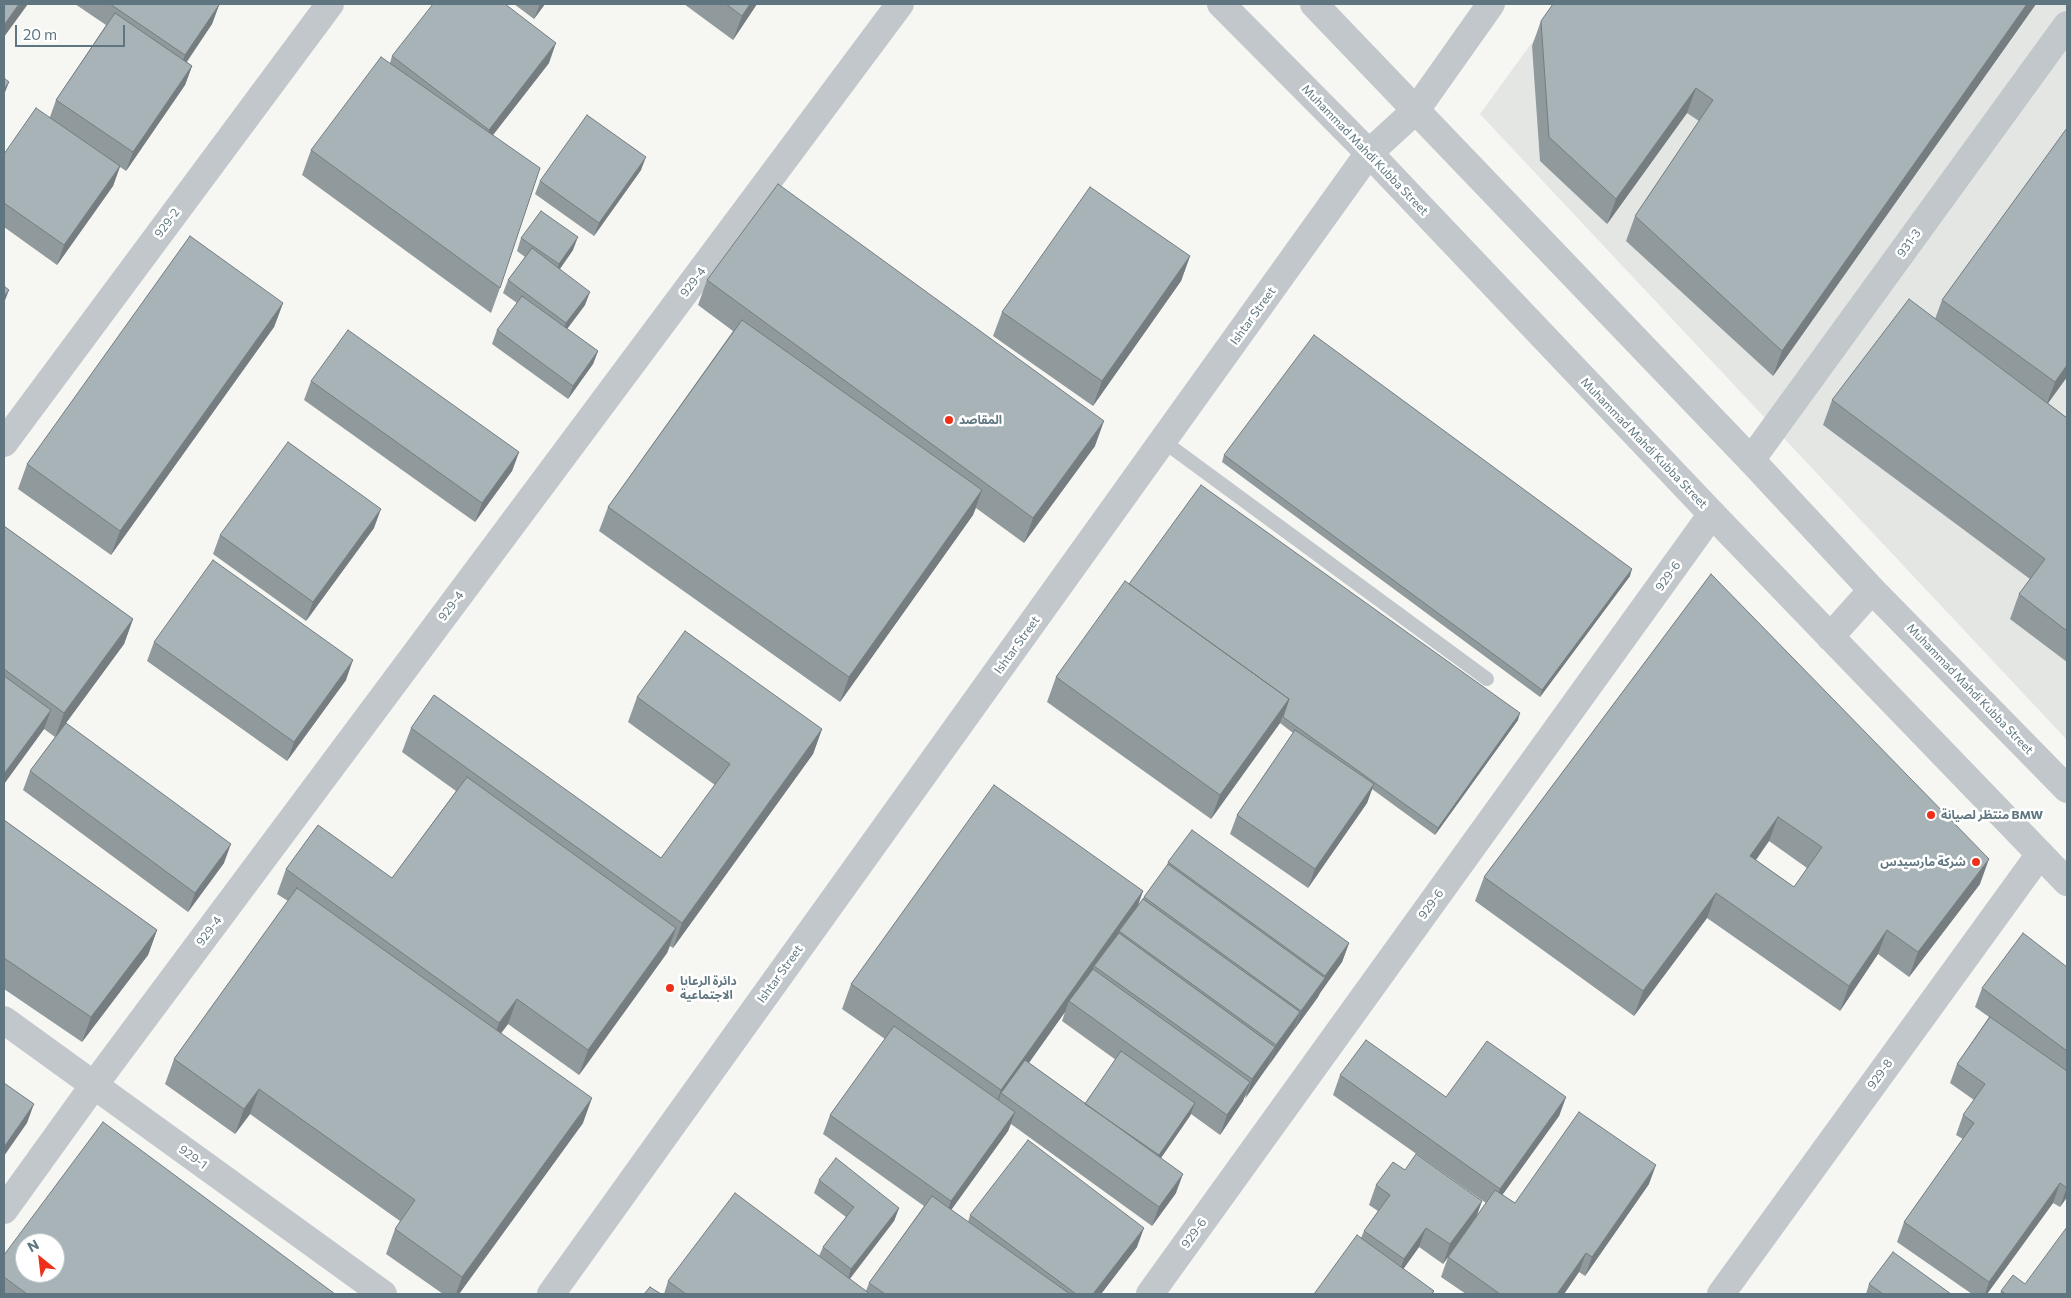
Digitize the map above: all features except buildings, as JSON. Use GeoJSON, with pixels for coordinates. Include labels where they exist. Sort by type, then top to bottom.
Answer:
{"type":"FeatureCollection","features":[{"type":"Feature","properties":{"kind":"street","name":"929-2"},"geometry":{"type":"LineString","coordinates":[[4,443],[330,4]]}},
{"type":"Feature","properties":{"kind":"street","name":"929-4"},"geometry":{"type":"LineString","coordinates":[[4,1210],[94,1085],[900,4]]}},
{"type":"Feature","properties":{"kind":"street","name":"Muhammad Mahdi Kubba Street"},"geometry":{"type":"LineString","coordinates":[[1221,4],[1369,153],[1712,514],[2067,882]]}},
{"type":"Feature","properties":{"kind":"street","name":"Muhammad Mahdi Kubba Street"},"geometry":{"type":"LineString","coordinates":[[1314,4],[1751,460],[1872,590],[2067,789]]}},
{"type":"Feature","properties":{"kind":"street","name":"Ishtar Street"},"geometry":{"type":"LineString","coordinates":[[551,1294],[1369,153],[1416,110],[1491,4]]}},
{"type":"Feature","properties":{"kind":"street","name":"931-3"},"geometry":{"type":"LineString","coordinates":[[1751,460],[2067,25]]}},
{"type":"Feature","properties":{"kind":"street","name":"929-6"},"geometry":{"type":"LineString","coordinates":[[1150,1294],[1712,514]]}},
{"type":"Feature","properties":{"kind":"street"},"geometry":{"type":"LineString","coordinates":[[1830,637],[1872,590]]}},
{"type":"Feature","properties":{"kind":"street","name":"929-8"},"geometry":{"type":"LineString","coordinates":[[1722,1294],[2040,854]]}},
{"type":"Feature","properties":{"kind":"street","name":"929-1"},"geometry":{"type":"LineString","coordinates":[[4,1020],[383,1294]]}},
{"type":"Feature","properties":{"kind":"lane"},"geometry":{"type":"LineString","coordinates":[[1163,441],[1487,679]]}},
{"type":"Feature","properties":{"kind":"shaded area"},"geometry":{"type":"Polygon","coordinates":[[[1560,4],[2067,4],[2067,740],[1480,114],[1560,4]]]}},
{"type":"Feature","properties":{"kind":"place","name":"المقاصد"},"geometry":{"type":"Point","coordinates":[949,420]}},
{"type":"Feature","properties":{"kind":"place","name":"منتظر لصيانة BMW"},"geometry":{"type":"Point","coordinates":[1931,815]}},
{"type":"Feature","properties":{"kind":"place","name":"شركة مارسيدس"},"geometry":{"type":"Point","coordinates":[1976,862]}},
{"type":"Feature","properties":{"kind":"place","name":"دائرة الرعايا الاجتماعية"},"geometry":{"type":"Point","coordinates":[670,988]}}]}
